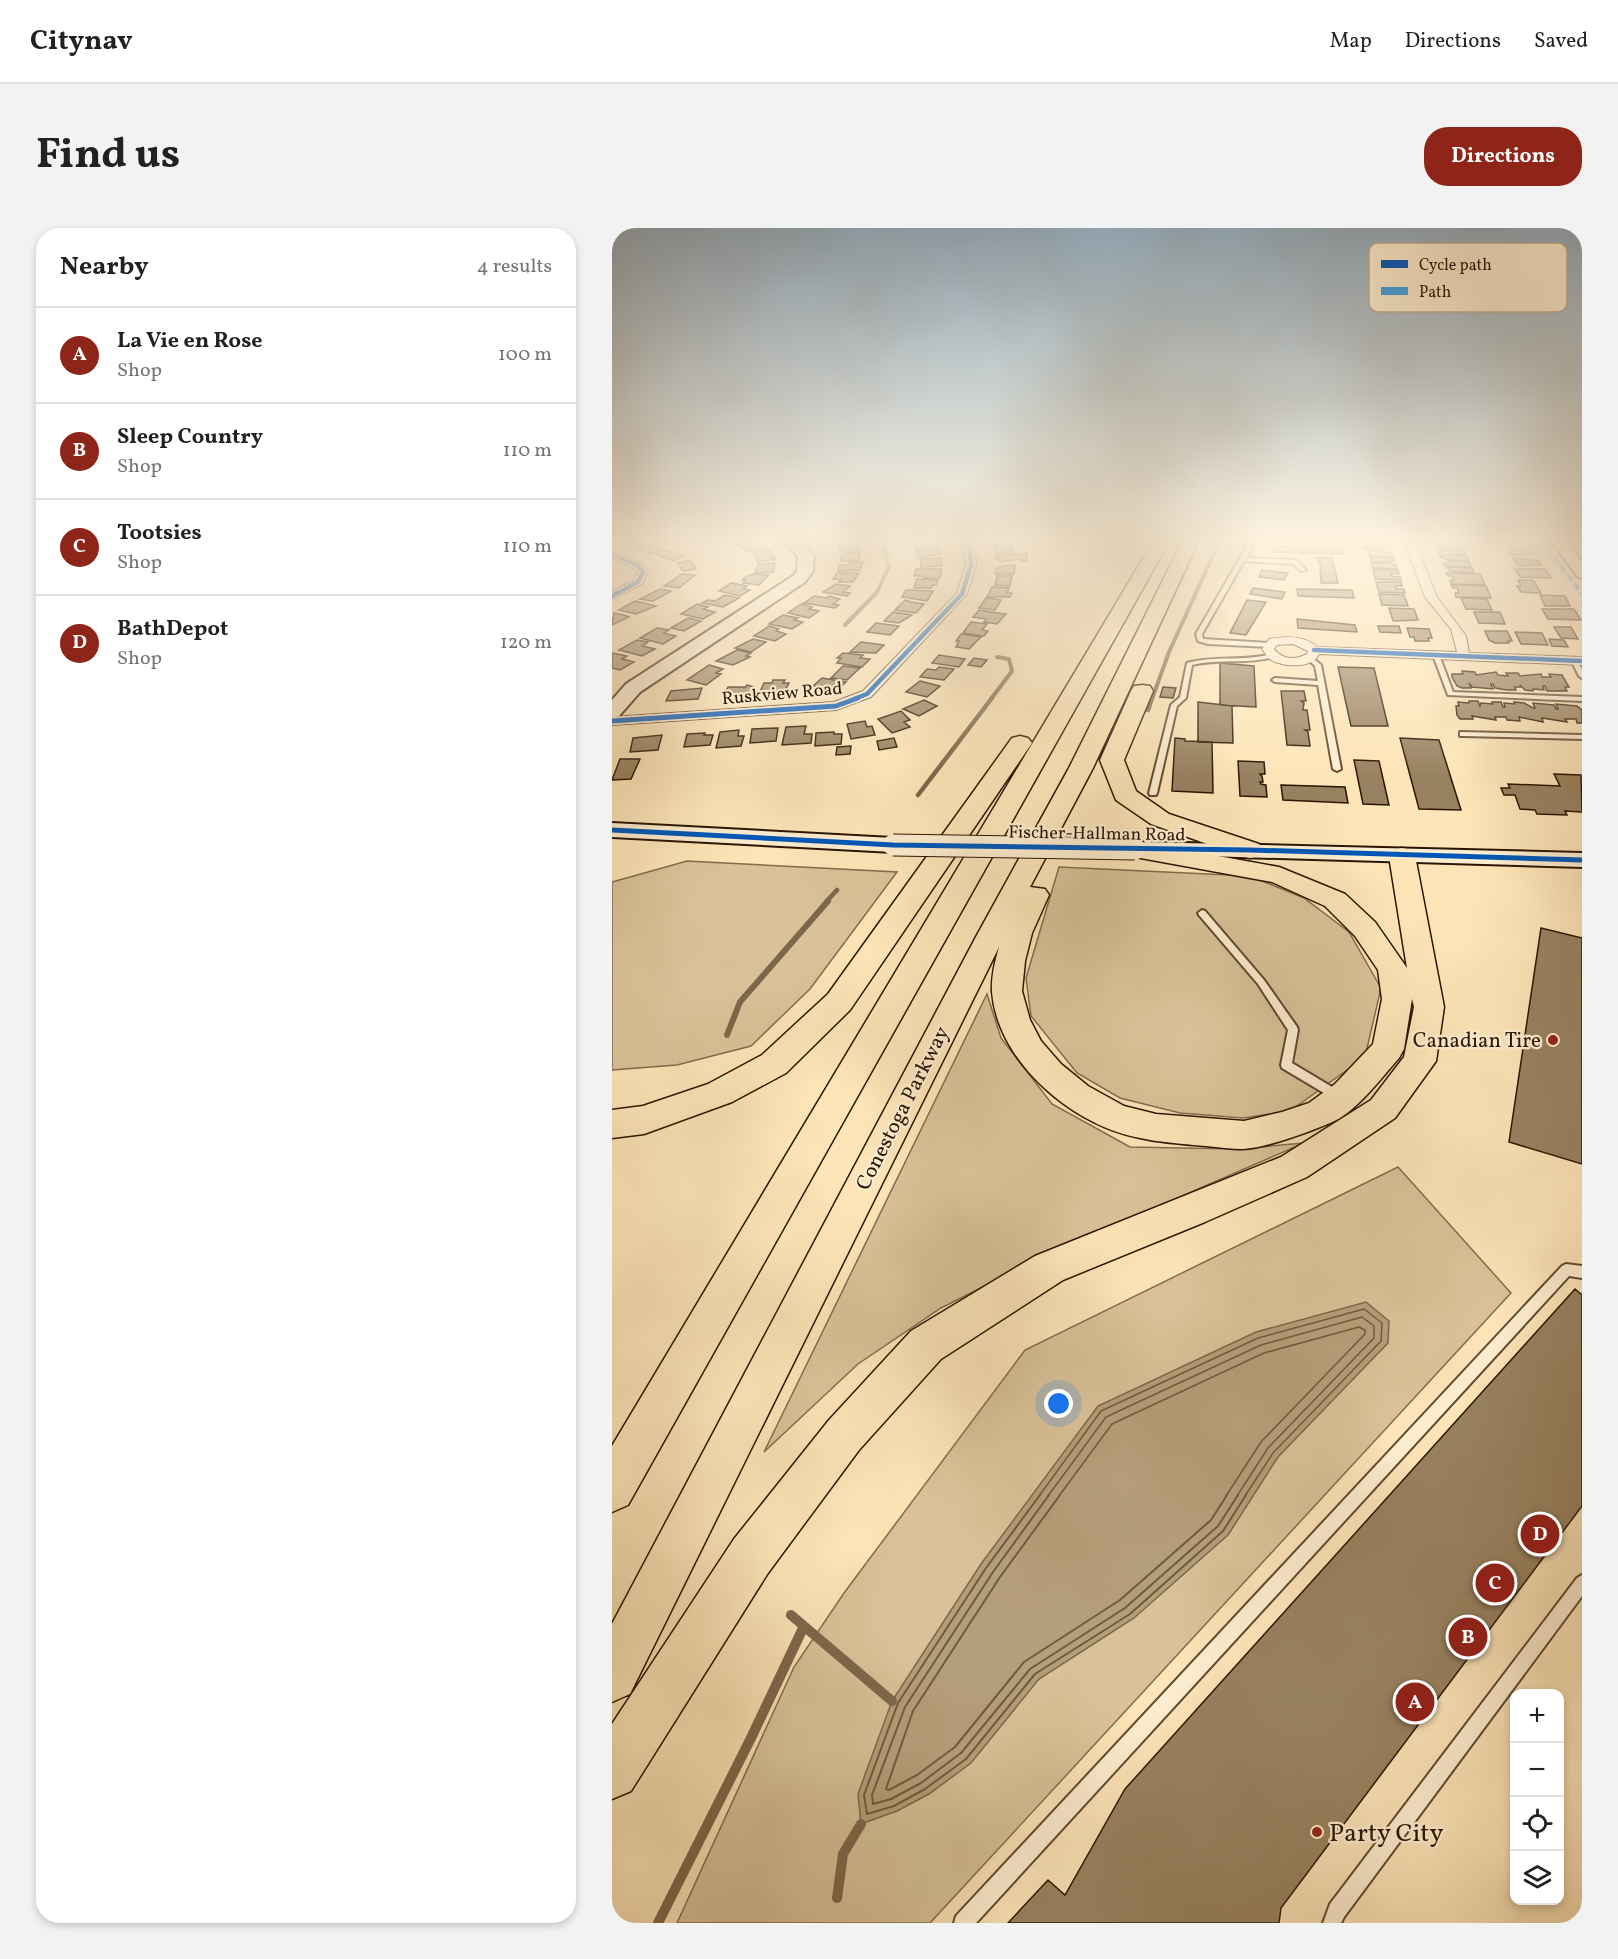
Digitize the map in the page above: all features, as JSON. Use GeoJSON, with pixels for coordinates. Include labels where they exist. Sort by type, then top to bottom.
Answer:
{"type":"FeatureCollection","features":[{"type":"Feature","properties":{"kind":"highway"},"geometry":{"type":"LineString","coordinates":[[612,1489],[1115,619]]}},
{"type":"Feature","properties":{"kind":"highway","name":"Conestoga Parkway"},"geometry":{"type":"LineString","coordinates":[[612,1676],[991,935],[1081,768],[1153,619]]}},
{"type":"Feature","properties":{"kind":"highway"},"geometry":{"type":"LineString","coordinates":[[1173,619],[1112,760],[1125,795],[1160,819],[1250,850]]}},
{"type":"Feature","properties":{"kind":"highway"},"geometry":{"type":"LineString","coordinates":[[612,1124],[644,1120],[720,1093],[774,1064],[839,1002],[1080,658],[1101,642]]}},
{"type":"Feature","properties":{"kind":"highway"},"geometry":{"type":"LineString","coordinates":[[1081,768],[1079,794],[1018,933],[1010,961],[1007,991],[1014,1020],[1029,1049],[1049,1073],[1076,1095],[1115,1117],[1156,1128],[1244,1135],[1321,1113],[1341,1098],[1388,1049],[1397,999],[1393,969],[1365,929],[1335,900],[1279,875],[1135,849]]}},
{"type":"Feature","properties":{"kind":"highway"},"geometry":{"type":"LineString","coordinates":[[612,1772],[750,1556],[844,1435],[926,1345],[1049,1268],[1192,1211],[1294,1167],[1383,1109],[1420,1061],[1429,1007],[1411,856]]}},
{"type":"Feature","properties":{"kind":"main road"},"geometry":{"type":"LineString","coordinates":[[612,712],[633,688],[739,619]]}},
{"type":"Feature","properties":{"kind":"main road","name":"Fischer-Hallman Road"},"geometry":{"type":"LineString","coordinates":[[612,830],[893,845],[1250,850],[1582,860]]}},
{"type":"Feature","properties":{"kind":"street","name":"Ruskview Road"},"geometry":{"type":"LineString","coordinates":[[612,721],[836,706],[867,694],[938,619]]}},
{"type":"Feature","properties":{"kind":"street"},"geometry":{"type":"LineString","coordinates":[[1451,619],[1464,647],[1464,656]]}},
{"type":"Feature","properties":{"kind":"street"},"geometry":{"type":"LineString","coordinates":[[1312,654],[1307,644],[1293,640],[1279,640],[1271,651],[1292,662],[1312,654],[1578,660]]}},
{"type":"Feature","properties":{"kind":"lane"},"geometry":{"type":"LineString","coordinates":[[1208,619],[1199,634],[1200,640],[1271,651]]}},
{"type":"Feature","properties":{"kind":"lane"},"geometry":{"type":"LineString","coordinates":[[1153,793],[1174,705],[1183,698],[1189,664],[1200,660],[1262,660],[1271,651]]}},
{"type":"Feature","properties":{"kind":"lane"},"geometry":{"type":"LineString","coordinates":[[1312,654],[1318,665],[1322,683],[1336,769]]}},
{"type":"Feature","properties":{"kind":"lane"},"geometry":{"type":"LineString","coordinates":[[1436,655],[1450,694],[1582,699]]}},
{"type":"Feature","properties":{"kind":"lane"},"geometry":{"type":"LineString","coordinates":[[1578,660],[1582,676]]}},
{"type":"Feature","properties":{"kind":"lane"},"geometry":{"type":"LineString","coordinates":[[1275,680],[1322,683]]}},
{"type":"Feature","properties":{"kind":"lane"},"geometry":{"type":"LineString","coordinates":[[1463,734],[1582,737]]}},
{"type":"Feature","properties":{"kind":"lane"},"geometry":{"type":"LineString","coordinates":[[1202,914],[1261,982],[1293,1030],[1286,1065],[1341,1098]]}},
{"type":"Feature","properties":{"kind":"lane"},"geometry":{"type":"LineString","coordinates":[[963,1923],[1566,1270],[1582,1272]]}},
{"type":"Feature","properties":{"kind":"lane"},"geometry":{"type":"LineString","coordinates":[[1332,1923],[1336,1911],[1582,1583]]}},
{"type":"Feature","properties":{"kind":"shaded area"},"geometry":{"type":"Polygon","coordinates":[[[687,861],[897,872],[810,989],[751,1046],[677,1065],[612,1070],[612,882],[687,861]]]}},
{"type":"Feature","properties":{"kind":"shaded area"},"geometry":{"type":"Polygon","coordinates":[[[1059,867],[1250,876],[1304,898],[1349,932],[1381,988],[1365,1057],[1290,1111],[1243,1118],[1180,1113],[1120,1098],[1077,1073],[1031,1016],[1026,978],[1059,867]]]}},
{"type":"Feature","properties":{"kind":"shaded area"},"geometry":{"type":"Polygon","coordinates":[[[987,994],[1001,1038],[1052,1104],[1130,1147],[1238,1149],[1304,1143],[1042,1257],[941,1308],[858,1364],[764,1452],[987,994]]]}},
{"type":"Feature","properties":{"kind":"shaded area"},"geometry":{"type":"Polygon","coordinates":[[[1398,1167],[1511,1293],[930,1923],[677,1923],[794,1667],[844,1593],[1025,1350],[1398,1167]]]}},
{"type":"Feature","properties":{"kind":"water"},"geometry":{"type":"Polygon","coordinates":[[[1366,1302],[1389,1321],[1388,1343],[1278,1457],[1228,1535],[1134,1618],[1039,1679],[971,1763],[929,1794],[897,1811],[861,1824],[858,1794],[892,1701],[981,1564],[1098,1406],[1256,1332],[1366,1302]]]}},
{"type":"Feature","properties":{"kind":"building"},"geometry":{"type":"Polygon","coordinates":[[[613,619],[625,619],[612,625],[613,619]]]}},
{"type":"Feature","properties":{"kind":"building"},"geometry":{"type":"Polygon","coordinates":[[[686,619],[701,621],[684,631],[671,628],[686,619]]]}},
{"type":"Feature","properties":{"kind":"building"},"geometry":{"type":"Polygon","coordinates":[[[777,619],[796,619],[794,620],[803,622],[792,629],[769,624],[777,619]]]}},
{"type":"Feature","properties":{"kind":"building"},"geometry":{"type":"Polygon","coordinates":[[[886,619],[905,619],[899,623],[884,621],[886,619]]]}},
{"type":"Feature","properties":{"kind":"building"},"geometry":{"type":"Polygon","coordinates":[[[986,619],[1001,619],[997,624],[984,622],[986,619]]]}},
{"type":"Feature","properties":{"kind":"building"},"geometry":{"type":"Polygon","coordinates":[[[1237,619],[1256,619],[1246,635],[1230,633],[1237,619]]]}},
{"type":"Feature","properties":{"kind":"building"},"geometry":{"type":"Polygon","coordinates":[[[1297,619],[1355,625],[1357,632],[1298,628],[1297,619]]]}},
{"type":"Feature","properties":{"kind":"building"},"geometry":{"type":"Polygon","coordinates":[[[1392,619],[1418,620],[1393,621],[1392,619]]]}},
{"type":"Feature","properties":{"kind":"building"},"geometry":{"type":"Polygon","coordinates":[[[1477,619],[1503,619],[1505,624],[1479,623],[1477,619]]]}},
{"type":"Feature","properties":{"kind":"building"},"geometry":{"type":"Polygon","coordinates":[[[971,622],[987,624],[982,630],[988,631],[984,636],[963,633],[971,622]]]}},
{"type":"Feature","properties":{"kind":"building"},"geometry":{"type":"Polygon","coordinates":[[[876,623],[899,626],[890,635],[867,632],[876,623]]]}},
{"type":"Feature","properties":{"kind":"building"},"geometry":{"type":"Polygon","coordinates":[[[769,626],[786,634],[775,641],[754,636],[769,626]]]}},
{"type":"Feature","properties":{"kind":"building"},"geometry":{"type":"Polygon","coordinates":[[[1378,626],[1399,626],[1401,633],[1380,632],[1378,626]]]}},
{"type":"Feature","properties":{"kind":"building"},"geometry":{"type":"Polygon","coordinates":[[[1554,627],[1571,627],[1578,639],[1561,638],[1554,627]]]}},
{"type":"Feature","properties":{"kind":"building"},"geometry":{"type":"Polygon","coordinates":[[[657,628],[669,630],[664,633],[676,636],[663,644],[640,638],[657,628]]]}},
{"type":"Feature","properties":{"kind":"building"},"geometry":{"type":"Polygon","coordinates":[[[1407,628],[1429,629],[1432,638],[1428,638],[1429,641],[1415,641],[1414,637],[1410,637],[1407,628]]]}},
{"type":"Feature","properties":{"kind":"building"},"geometry":{"type":"Polygon","coordinates":[[[1485,631],[1507,631],[1512,641],[1495,643],[1489,640],[1485,631]]]}},
{"type":"Feature","properties":{"kind":"building"},"geometry":{"type":"Polygon","coordinates":[[[1515,632],[1542,633],[1548,645],[1521,644],[1515,632]]]}},
{"type":"Feature","properties":{"kind":"building"},"geometry":{"type":"Polygon","coordinates":[[[961,634],[981,637],[969,649],[956,647],[959,641],[956,641],[961,634]]]}},
{"type":"Feature","properties":{"kind":"building"},"geometry":{"type":"Polygon","coordinates":[[[753,639],[766,642],[751,652],[735,648],[753,639]]]}},
{"type":"Feature","properties":{"kind":"building"},"geometry":{"type":"Polygon","coordinates":[[[1549,639],[1564,640],[1568,647],[1552,646],[1549,639]]]}},
{"type":"Feature","properties":{"kind":"building"},"geometry":{"type":"Polygon","coordinates":[[[637,640],[648,642],[643,646],[655,649],[642,656],[619,650],[637,640]]]}},
{"type":"Feature","properties":{"kind":"building"},"geometry":{"type":"Polygon","coordinates":[[[861,642],[884,645],[876,653],[850,652],[861,642]]]}},
{"type":"Feature","properties":{"kind":"building"},"geometry":{"type":"Polygon","coordinates":[[[737,650],[751,653],[746,656],[750,657],[733,665],[716,661],[737,650]]]}},
{"type":"Feature","properties":{"kind":"building"},"geometry":{"type":"Polygon","coordinates":[[[612,653],[627,656],[622,659],[634,662],[620,670],[612,668],[612,653]]]}},
{"type":"Feature","properties":{"kind":"building"},"geometry":{"type":"Polygon","coordinates":[[[843,653],[863,655],[860,658],[870,659],[862,667],[837,663],[841,658],[837,658],[843,653]]]}},
{"type":"Feature","properties":{"kind":"building"},"geometry":{"type":"Polygon","coordinates":[[[939,655],[965,659],[959,667],[932,663],[939,655]]]}},
{"type":"Feature","properties":{"kind":"building"},"geometry":{"type":"Polygon","coordinates":[[[974,658],[987,660],[981,667],[968,665],[974,658]]]}},
{"type":"Feature","properties":{"kind":"building"},"geometry":{"type":"Polygon","coordinates":[[[1220,663],[1254,666],[1256,707],[1220,705],[1220,663]]]}},
{"type":"Feature","properties":{"kind":"building"},"geometry":{"type":"Polygon","coordinates":[[[709,665],[723,669],[716,673],[721,674],[706,685],[687,680],[709,665]]]}},
{"type":"Feature","properties":{"kind":"building"},"geometry":{"type":"Polygon","coordinates":[[[843,666],[860,668],[847,680],[831,678],[843,666]]]}},
{"type":"Feature","properties":{"kind":"building"},"geometry":{"type":"Polygon","coordinates":[[[939,667],[954,669],[944,680],[920,677],[927,669],[936,670],[939,667]]]}},
{"type":"Feature","properties":{"kind":"building"},"geometry":{"type":"Polygon","coordinates":[[[1338,667],[1374,668],[1388,726],[1351,726],[1338,667]]]}},
{"type":"Feature","properties":{"kind":"building"},"geometry":{"type":"Polygon","coordinates":[[[1462,671],[1475,672],[1476,675],[1496,672],[1498,675],[1508,676],[1506,673],[1518,673],[1520,676],[1541,674],[1542,677],[1551,677],[1549,674],[1562,675],[1569,687],[1565,687],[1567,691],[1547,691],[1543,686],[1544,690],[1533,689],[1533,691],[1525,690],[1520,685],[1521,687],[1515,687],[1516,690],[1507,690],[1495,688],[1493,684],[1491,684],[1493,689],[1472,687],[1469,683],[1471,688],[1462,688],[1457,686],[1452,674],[1463,674],[1462,671]]]}},
{"type":"Feature","properties":{"kind":"building"},"geometry":{"type":"Polygon","coordinates":[[[822,678],[846,682],[837,690],[813,686],[822,678]]]}},
{"type":"Feature","properties":{"kind":"building"},"geometry":{"type":"Polygon","coordinates":[[[773,680],[785,680],[783,683],[789,683],[784,692],[759,694],[764,683],[772,683],[773,680]]]}},
{"type":"Feature","properties":{"kind":"building"},"geometry":{"type":"Polygon","coordinates":[[[920,681],[940,686],[927,697],[906,692],[920,681]]]}},
{"type":"Feature","properties":{"kind":"building"},"geometry":{"type":"Polygon","coordinates":[[[747,685],[754,687],[750,696],[723,696],[728,687],[746,687],[747,685]]]}},
{"type":"Feature","properties":{"kind":"building"},"geometry":{"type":"Polygon","coordinates":[[[1163,687],[1176,688],[1173,698],[1160,697],[1163,687]]]}},
{"type":"Feature","properties":{"kind":"building"},"geometry":{"type":"Polygon","coordinates":[[[702,688],[698,699],[666,701],[671,691],[702,688]]]}},
{"type":"Feature","properties":{"kind":"building"},"geometry":{"type":"Polygon","coordinates":[[[1281,691],[1304,691],[1306,701],[1301,701],[1304,703],[1303,710],[1307,710],[1310,730],[1305,730],[1308,732],[1310,746],[1287,745],[1281,691]]]}},
{"type":"Feature","properties":{"kind":"building"},"geometry":{"type":"Polygon","coordinates":[[[924,700],[937,706],[919,716],[903,709],[924,700]]]}},
{"type":"Feature","properties":{"kind":"building"},"geometry":{"type":"Polygon","coordinates":[[[1469,701],[1478,701],[1480,706],[1481,703],[1501,702],[1505,707],[1504,703],[1515,704],[1514,702],[1524,703],[1533,708],[1535,708],[1533,703],[1554,705],[1556,709],[1558,709],[1556,704],[1577,706],[1582,710],[1582,723],[1577,723],[1576,719],[1565,719],[1567,722],[1542,718],[1543,722],[1519,717],[1520,721],[1507,720],[1506,717],[1495,717],[1496,720],[1472,716],[1473,719],[1460,719],[1457,715],[1458,702],[1469,703],[1469,701]]]}},
{"type":"Feature","properties":{"kind":"building"},"geometry":{"type":"Polygon","coordinates":[[[1198,702],[1232,706],[1233,743],[1198,742],[1198,702]]]}},
{"type":"Feature","properties":{"kind":"building"},"geometry":{"type":"Polygon","coordinates":[[[901,711],[910,720],[904,722],[910,727],[892,733],[878,719],[901,711]]]}},
{"type":"Feature","properties":{"kind":"building"},"geometry":{"type":"Polygon","coordinates":[[[865,721],[867,727],[872,726],[875,735],[851,739],[847,724],[865,721]]]}},
{"type":"Feature","properties":{"kind":"building"},"geometry":{"type":"Polygon","coordinates":[[[806,726],[804,734],[812,734],[811,743],[782,745],[786,727],[806,726]]]}},
{"type":"Feature","properties":{"kind":"building"},"geometry":{"type":"Polygon","coordinates":[[[778,728],[776,741],[750,743],[752,729],[778,728]]]}},
{"type":"Feature","properties":{"kind":"building"},"geometry":{"type":"Polygon","coordinates":[[[739,730],[738,736],[744,736],[741,746],[716,748],[720,732],[739,730]]]}},
{"type":"Feature","properties":{"kind":"building"},"geometry":{"type":"Polygon","coordinates":[[[834,732],[834,734],[842,734],[841,744],[815,746],[816,733],[834,732]]]}},
{"type":"Feature","properties":{"kind":"building"},"geometry":{"type":"Polygon","coordinates":[[[705,733],[704,735],[713,735],[710,745],[684,747],[687,734],[705,733]]]}},
{"type":"Feature","properties":{"kind":"building"},"geometry":{"type":"Polygon","coordinates":[[[662,735],[658,750],[630,752],[633,738],[662,735]]]}},
{"type":"Feature","properties":{"kind":"building"},"geometry":{"type":"Polygon","coordinates":[[[894,738],[897,747],[879,750],[877,741],[894,738]]]}},
{"type":"Feature","properties":{"kind":"building"},"geometry":{"type":"Polygon","coordinates":[[[1175,738],[1185,739],[1185,741],[1212,742],[1213,793],[1172,791],[1175,738]]]}},
{"type":"Feature","properties":{"kind":"building"},"geometry":{"type":"Polygon","coordinates":[[[1400,738],[1439,740],[1461,810],[1419,809],[1400,738]]]}},
{"type":"Feature","properties":{"kind":"building"},"geometry":{"type":"Polygon","coordinates":[[[851,746],[850,754],[836,755],[837,747],[851,746]]]}},
{"type":"Feature","properties":{"kind":"building"},"geometry":{"type":"Polygon","coordinates":[[[620,759],[640,759],[631,779],[612,780],[620,759]]]}},
{"type":"Feature","properties":{"kind":"building"},"geometry":{"type":"Polygon","coordinates":[[[1354,760],[1379,761],[1389,805],[1363,804],[1354,760]]]}},
{"type":"Feature","properties":{"kind":"building"},"geometry":{"type":"Polygon","coordinates":[[[1238,761],[1264,762],[1265,774],[1260,774],[1263,782],[1260,782],[1266,785],[1267,797],[1240,796],[1238,761]]]}},
{"type":"Feature","properties":{"kind":"building"},"geometry":{"type":"Polygon","coordinates":[[[1554,774],[1581,775],[1582,812],[1565,811],[1567,815],[1537,814],[1535,810],[1520,809],[1515,795],[1504,795],[1501,788],[1510,788],[1508,784],[1560,786],[1554,774]]]}},
{"type":"Feature","properties":{"kind":"building"},"geometry":{"type":"Polygon","coordinates":[[[1281,785],[1345,787],[1348,803],[1283,800],[1281,785]]]}},
{"type":"Feature","properties":{"kind":"building","name":"Canadian Tire"},"geometry":{"type":"Polygon","coordinates":[[[1541,928],[1582,938],[1582,1164],[1509,1142],[1541,928]]]}},
{"type":"Feature","properties":{"kind":"building"},"geometry":{"type":"Polygon","coordinates":[[[1575,1289],[1582,1295],[1582,1506],[1281,1908],[1279,1923],[1008,1923],[1048,1880],[1065,1895],[1125,1789],[1575,1289]]]}},
{"type":"Feature","properties":{"kind":"waterway"},"geometry":{"type":"LineString","coordinates":[[845,625],[851,619]]}},
{"type":"Feature","properties":{"kind":"waterway"},"geometry":{"type":"LineString","coordinates":[[1152,699],[1184,619]]}},
{"type":"Feature","properties":{"kind":"waterway"},"geometry":{"type":"LineString","coordinates":[[991,699],[1012,671],[1009,659],[997,657]]}},
{"type":"Feature","properties":{"kind":"waterway"},"geometry":{"type":"LineString","coordinates":[[918,795],[992,698]]}},
{"type":"Feature","properties":{"kind":"waterway"},"geometry":{"type":"LineString","coordinates":[[1148,710],[1152,698]]}},
{"type":"Feature","properties":{"kind":"waterway"},"geometry":{"type":"LineString","coordinates":[[826,902],[837,890]]}},
{"type":"Feature","properties":{"kind":"waterway"},"geometry":{"type":"LineString","coordinates":[[727,1035],[740,1002],[828,901]]}},
{"type":"Feature","properties":{"kind":"waterway"},"geometry":{"type":"LineString","coordinates":[[791,1615],[804,1626]]}},
{"type":"Feature","properties":{"kind":"waterway"},"geometry":{"type":"LineString","coordinates":[[658,1923],[751,1738],[804,1626]]}},
{"type":"Feature","properties":{"kind":"waterway"},"geometry":{"type":"LineString","coordinates":[[804,1626],[892,1701]]}},
{"type":"Feature","properties":{"kind":"waterway"},"geometry":{"type":"LineString","coordinates":[[837,1898],[843,1854],[861,1824]]}},
{"type":"Feature","properties":{"kind":"cycle path"},"geometry":{"type":"LineString","coordinates":[[612,721],[836,706],[867,694],[938,619]]}},
{"type":"Feature","properties":{"kind":"cycle path"},"geometry":{"type":"LineString","coordinates":[[1314,650],[1582,661]]}},
{"type":"Feature","properties":{"kind":"cycle path"},"geometry":{"type":"LineString","coordinates":[[612,830],[893,845],[1250,850],[1582,860]]}},
{"type":"Feature","properties":{"kind":"place","name":"Canadian Tire"},"geometry":{"type":"Point","coordinates":[1553,1040]}},
{"type":"Feature","properties":{"kind":"place","name":"BathDepot"},"geometry":{"type":"Point","coordinates":[1540,1534]}},
{"type":"Feature","properties":{"kind":"place","name":"Tootsies"},"geometry":{"type":"Point","coordinates":[1495,1583]}},
{"type":"Feature","properties":{"kind":"place","name":"Sleep Country"},"geometry":{"type":"Point","coordinates":[1468,1637]}},
{"type":"Feature","properties":{"kind":"place","name":"La Vie en Rose"},"geometry":{"type":"Point","coordinates":[1415,1702]}},
{"type":"Feature","properties":{"kind":"place","name":"Party City"},"geometry":{"type":"Point","coordinates":[1317,1832]}}]}
